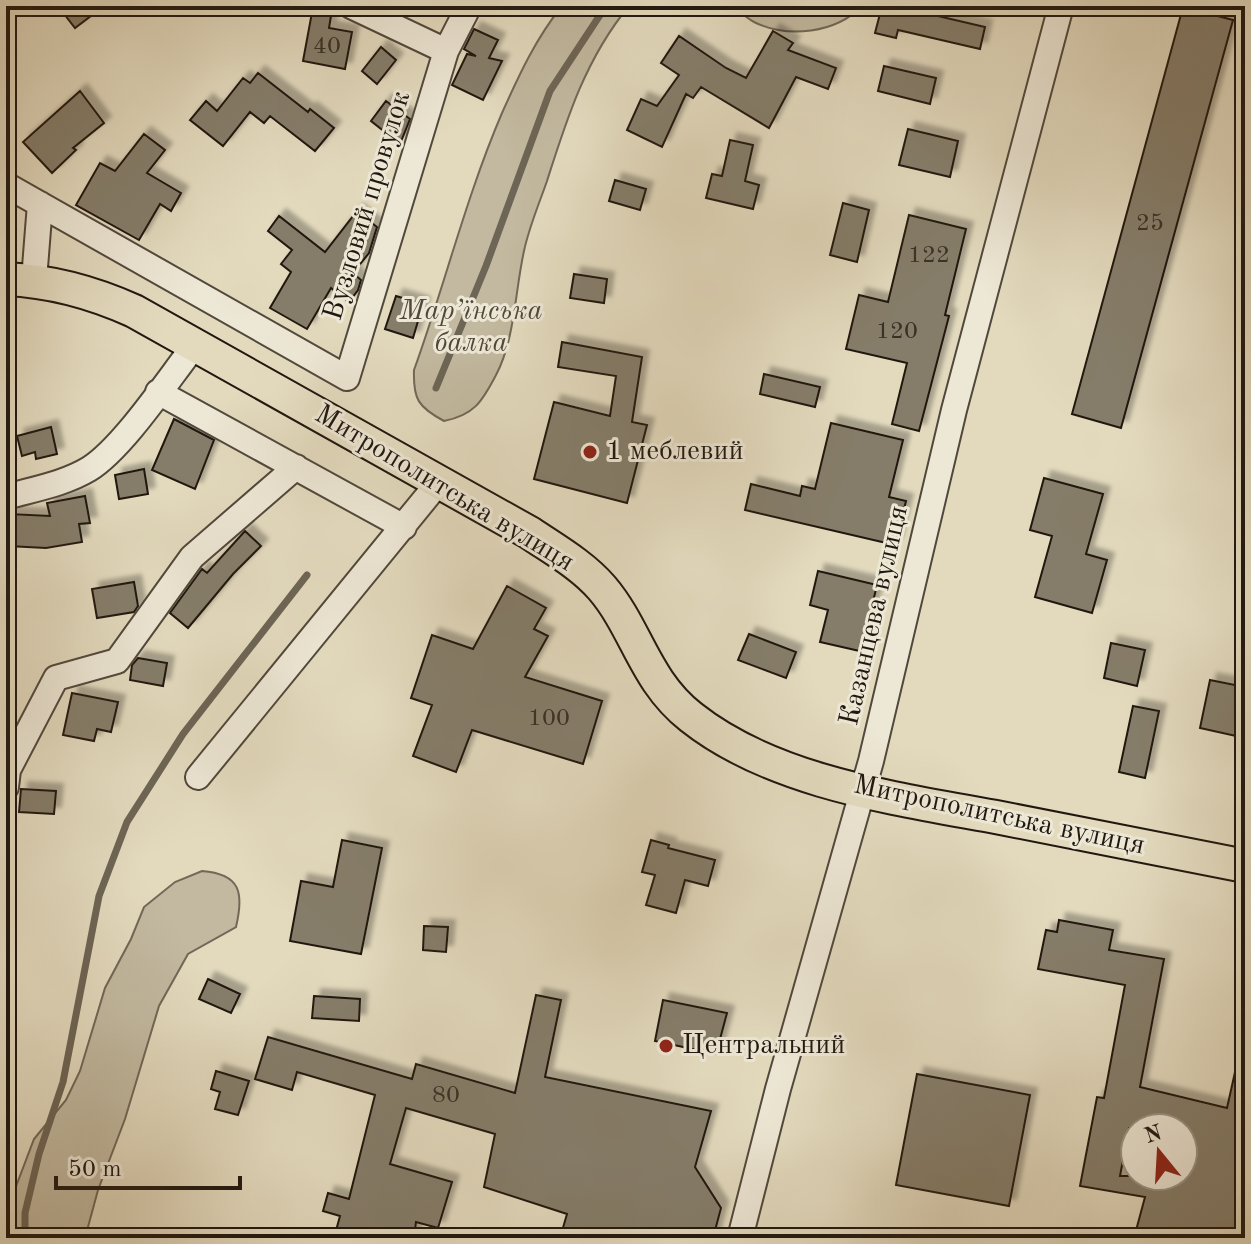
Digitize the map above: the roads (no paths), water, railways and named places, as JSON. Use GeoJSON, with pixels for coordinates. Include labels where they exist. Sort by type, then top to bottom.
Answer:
{"type":"FeatureCollection","features":[{"type":"Feature","properties":{"kind":"main road","name":"Митрополитська вулиця"},"geometry":{"type":"LineString","coordinates":[[20,279],[68,287],[102,297],[195,345],[573,561],[603,589],[659,685],[690,717],[724,739],[761,757],[797,772],[864,790],[1245,866]]}},
{"type":"Feature","properties":{"kind":"street"},"geometry":{"type":"LineString","coordinates":[[351,6],[446,51]]}},
{"type":"Feature","properties":{"kind":"street","name":"Вузловий провулок"},"geometry":{"type":"LineString","coordinates":[[40,204],[347,378],[446,51],[469,6]]}},
{"type":"Feature","properties":{"kind":"street","name":"Казанцева вулиця"},"geometry":{"type":"LineString","coordinates":[[740,1238],[778,1089],[864,790],[954,410],[1061,6]]}},
{"type":"Feature","properties":{"kind":"street"},"geometry":{"type":"LineString","coordinates":[[6,185],[40,204],[20,279]]}},
{"type":"Feature","properties":{"kind":"street"},"geometry":{"type":"LineString","coordinates":[[6,497],[58,483],[90,468],[118,443],[195,345]]}},
{"type":"Feature","properties":{"kind":"street"},"geometry":{"type":"LineString","coordinates":[[158,392],[404,527]]}},
{"type":"Feature","properties":{"kind":"street"},"geometry":{"type":"LineString","coordinates":[[6,787],[8,770],[56,678],[117,661],[192,557],[296,467]]}},
{"type":"Feature","properties":{"kind":"street"},"geometry":{"type":"LineString","coordinates":[[198,777],[439,482]]}},
{"type":"Feature","properties":{"kind":"waterway"},"geometry":{"type":"LineString","coordinates":[[436,388],[486,266],[550,91],[609,6]]}},
{"type":"Feature","properties":{"kind":"waterway"},"geometry":{"type":"LineString","coordinates":[[25,1238],[25,1213],[39,1154],[63,1082],[99,896],[127,822],[183,734],[307,575]]}},
{"type":"Feature","properties":{"kind":"place","name":"1 меблевий"},"geometry":{"type":"Point","coordinates":[590,452]}},
{"type":"Feature","properties":{"kind":"place","name":"Центральний"},"geometry":{"type":"Point","coordinates":[666,1046]}},
{"type":"Feature","properties":{"kind":"park label","name":"Мар’їнська балка"},"geometry":{"type":"Point","coordinates":[471,328]}}]}
